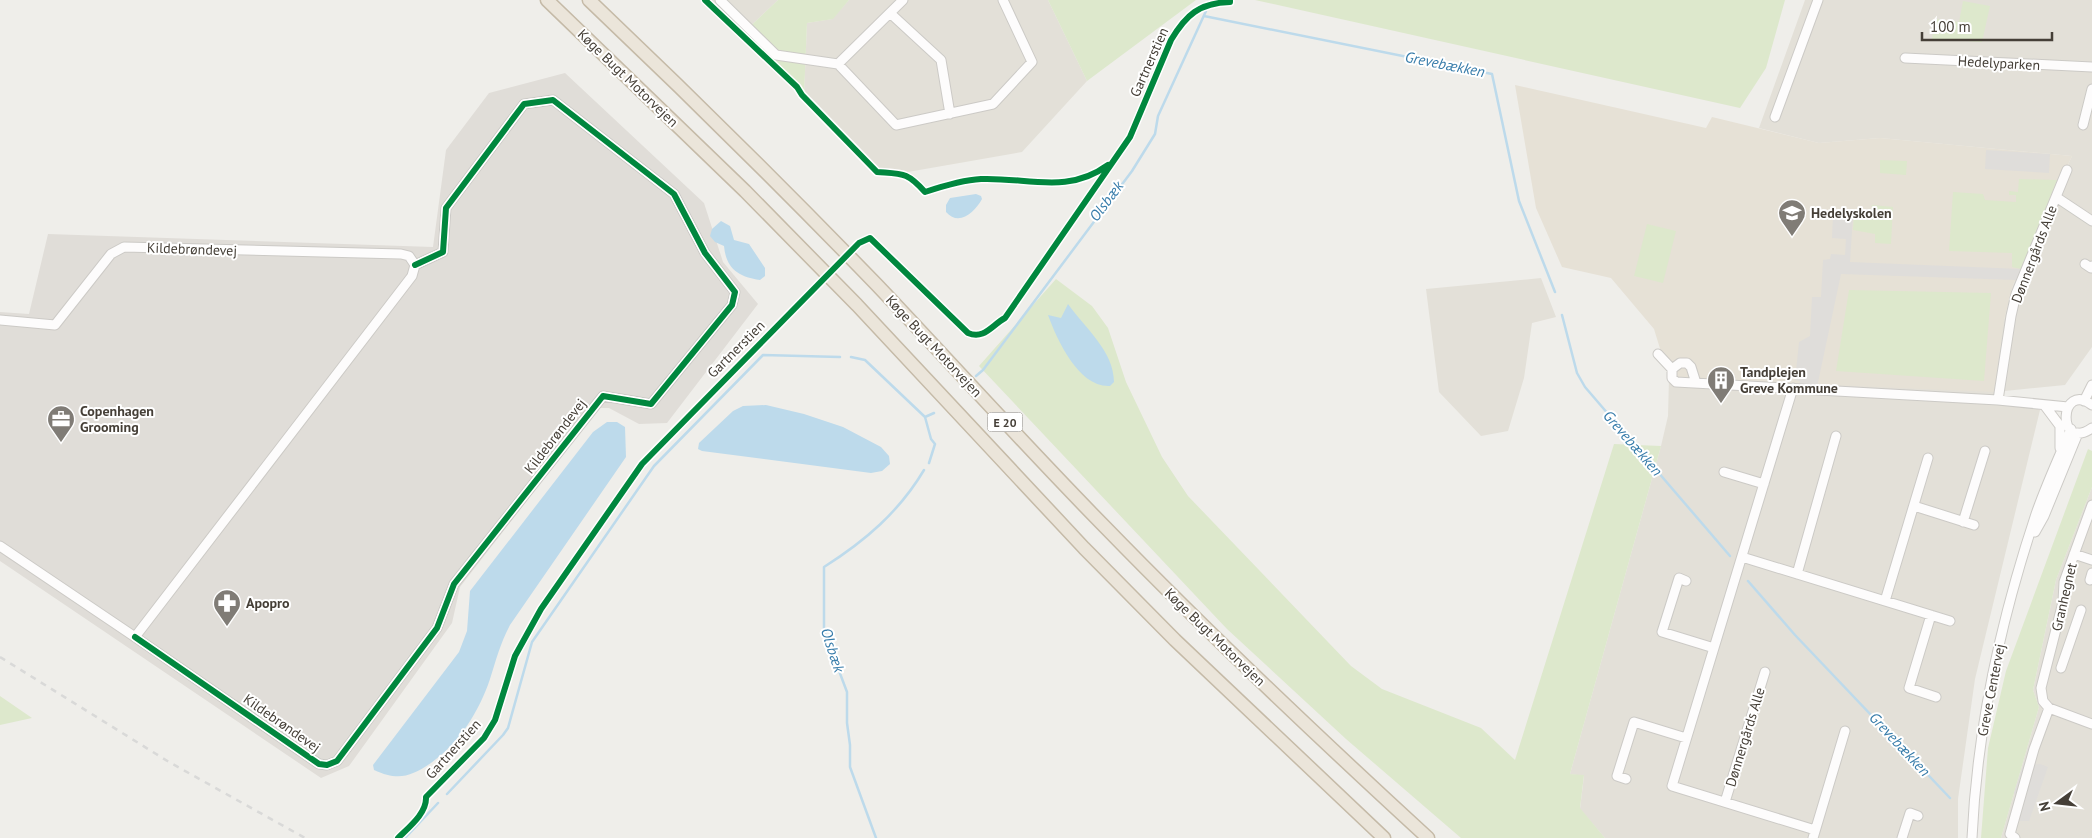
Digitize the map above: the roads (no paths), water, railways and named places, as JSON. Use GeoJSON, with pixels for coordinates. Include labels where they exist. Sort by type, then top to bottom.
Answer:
{"type":"FeatureCollection","features":[{"type":"Feature","properties":{"kind":"highway","name":"Køge Bugt Motorvejen"},"geometry":{"type":"LineString","coordinates":[[547,0],[745,191],[857,305],[1084,548],[1291,751],[1384,838]]}},
{"type":"Feature","properties":{"kind":"highway","name":"Køge Bugt Motorvejen"},"geometry":{"type":"LineString","coordinates":[[589,0],[768,173],[1197,621],[1311,731],[1428,838]]}},
{"type":"Feature","properties":{"kind":"street"},"geometry":{"type":"LineString","coordinates":[[720,0],[776,55],[838,64],[896,125],[993,104],[1032,62],[1004,0]]}},
{"type":"Feature","properties":{"kind":"street"},"geometry":{"type":"LineString","coordinates":[[838,64],[903,0]]}},
{"type":"Feature","properties":{"kind":"street"},"geometry":{"type":"LineString","coordinates":[[1775,117],[1818,0]]}},
{"type":"Feature","properties":{"kind":"street"},"geometry":{"type":"LineString","coordinates":[[890,13],[941,60],[950,114]]}},
{"type":"Feature","properties":{"kind":"street","name":"Hedelyparken"},"geometry":{"type":"LineString","coordinates":[[1905,58],[2092,67]]}},
{"type":"Feature","properties":{"kind":"street"},"geometry":{"type":"LineString","coordinates":[[2083,125],[2092,89]]}},
{"type":"Feature","properties":{"kind":"street","name":"Kildebrøndevej"},"geometry":{"type":"LineString","coordinates":[[0,320],[56,325],[111,254],[124,247],[401,254],[409,256],[415,265],[443,252],[446,208],[524,104],[553,100],[674,194],[705,253],[735,292],[732,305],[651,404],[603,396],[454,584],[437,628],[337,761],[327,765],[318,764],[136,637],[0,546]]}},
{"type":"Feature","properties":{"kind":"street","name":"Dønnergårds Alle"},"geometry":{"type":"LineString","coordinates":[[1998,400],[2009,324],[2016,294],[2067,170]]}},
{"type":"Feature","properties":{"kind":"street","name":"Dønnergårds Alle"},"geometry":{"type":"LineString","coordinates":[[2056,197],[2092,220]]}},
{"type":"Feature","properties":{"kind":"street"},"geometry":{"type":"LineString","coordinates":[[136,637],[412,276],[415,265]]}},
{"type":"Feature","properties":{"kind":"street"},"geometry":{"type":"LineString","coordinates":[[1658,354],[1672,369],[1672,375],[1676,382],[1998,400],[2046,406],[2066,411]]}},
{"type":"Feature","properties":{"kind":"street"},"geometry":{"type":"LineString","coordinates":[[1672,369],[1680,364],[1687,363],[1691,367],[1696,383]]}},
{"type":"Feature","properties":{"kind":"street"},"geometry":{"type":"LineString","coordinates":[[2092,384],[2090,403],[2073,403],[2066,411],[2066,423],[2075,431],[2087,432],[2092,428]]}},
{"type":"Feature","properties":{"kind":"street","name":"Dønnergårds Alle"},"geometry":{"type":"LineString","coordinates":[[1793,388],[1672,786],[1725,802],[1814,834],[1845,731]]}},
{"type":"Feature","properties":{"kind":"street"},"geometry":{"type":"LineString","coordinates":[[2046,406],[2062,432],[2059,458]]}},
{"type":"Feature","properties":{"kind":"street","name":"Greve Centervej"},"geometry":{"type":"LineString","coordinates":[[1972,838],[1974,801],[1991,682],[2005,622],[2037,514],[2059,458],[2075,431]]}},
{"type":"Feature","properties":{"kind":"street","name":"Greve Centervej"},"geometry":{"type":"LineString","coordinates":[[2028,545],[2044,516],[2075,431]]}},
{"type":"Feature","properties":{"kind":"street"},"geometry":{"type":"LineString","coordinates":[[1796,574],[1836,436]]}},
{"type":"Feature","properties":{"kind":"street"},"geometry":{"type":"LineString","coordinates":[[1963,522],[1985,451]]}},
{"type":"Feature","properties":{"kind":"street"},"geometry":{"type":"LineString","coordinates":[[1885,601],[1928,458]]}},
{"type":"Feature","properties":{"kind":"street"},"geometry":{"type":"LineString","coordinates":[[1724,472],[1764,484]]}},
{"type":"Feature","properties":{"kind":"street","name":"Granhegnet"},"geometry":{"type":"LineString","coordinates":[[2049,708],[2043,701],[2041,688],[2063,602],[2064,582],[2092,505]]}},
{"type":"Feature","properties":{"kind":"street"},"geometry":{"type":"LineString","coordinates":[[1914,506],[1974,525]]}},
{"type":"Feature","properties":{"kind":"street","name":"Granhegnet"},"geometry":{"type":"LineString","coordinates":[[2074,554],[2092,560]]}},
{"type":"Feature","properties":{"kind":"street"},"geometry":{"type":"LineString","coordinates":[[1742,557],[1950,621]]}},
{"type":"Feature","properties":{"kind":"street"},"geometry":{"type":"LineString","coordinates":[[1686,581],[1679,578],[1662,632],[1714,648]]}},
{"type":"Feature","properties":{"kind":"street","name":"Granhegnet"},"geometry":{"type":"LineString","coordinates":[[2061,668],[2081,610]]}},
{"type":"Feature","properties":{"kind":"street"},"geometry":{"type":"LineString","coordinates":[[1931,615],[1908,688],[1936,697]]}},
{"type":"Feature","properties":{"kind":"street","name":"Granhegnet"},"geometry":{"type":"LineString","coordinates":[[2053,640],[2069,645]]}},
{"type":"Feature","properties":{"kind":"street","name":"Dønnergårds Alle"},"geometry":{"type":"LineString","coordinates":[[1725,802],[1765,672]]}},
{"type":"Feature","properties":{"kind":"street"},"geometry":{"type":"LineString","coordinates":[[2015,838],[2010,834],[2034,749],[2049,708],[2092,724]]}},
{"type":"Feature","properties":{"kind":"street"},"geometry":{"type":"LineString","coordinates":[[1626,779],[1617,776],[1634,722],[1686,738]]}},
{"type":"Feature","properties":{"kind":"street"},"geometry":{"type":"LineString","coordinates":[[1902,838],[1910,814],[1918,816]]}},
{"type":"Feature","properties":{"kind":"water"},"geometry":{"type":"Polygon","coordinates":[[[976,194],[981,196],[982,199],[975,209],[966,216],[956,218],[946,212],[946,205],[950,198],[976,194]]]}},
{"type":"Feature","properties":{"kind":"water"},"geometry":{"type":"Polygon","coordinates":[[[721,221],[730,226],[734,240],[749,244],[765,268],[765,276],[760,280],[746,277],[735,270],[728,261],[724,246],[715,242],[710,236],[712,229],[721,221]]]}},
{"type":"Feature","properties":{"kind":"water"},"geometry":{"type":"Polygon","coordinates":[[[1068,304],[1104,350],[1113,371],[1114,382],[1110,386],[1099,385],[1088,379],[1079,371],[1063,349],[1048,315],[1061,318],[1068,304]]]}},
{"type":"Feature","properties":{"kind":"water"},"geometry":{"type":"Polygon","coordinates":[[[766,405],[804,414],[843,427],[881,447],[889,456],[890,464],[882,471],[871,473],[698,449],[699,443],[733,411],[743,406],[766,405]]]}},
{"type":"Feature","properties":{"kind":"water"},"geometry":{"type":"Polygon","coordinates":[[[607,422],[617,422],[625,427],[626,457],[510,625],[480,703],[467,726],[441,755],[417,772],[404,776],[390,776],[374,770],[373,765],[459,652],[467,631],[470,591],[593,432],[607,422]]]}},
{"type":"Feature","properties":{"kind":"waterway","name":"Olsbæk"},"geometry":{"type":"LineString","coordinates":[[976,376],[983,370],[1132,171],[1155,134],[1158,116],[1206,11]]}},
{"type":"Feature","properties":{"kind":"waterway","name":"Grevebækken"},"geometry":{"type":"LineString","coordinates":[[1204,16],[1492,74],[1519,201],[1555,292]]}},
{"type":"Feature","properties":{"kind":"waterway","name":"Grevebækken"},"geometry":{"type":"LineString","coordinates":[[1562,315],[1577,373],[1585,387],[1730,556]]}},
{"type":"Feature","properties":{"kind":"waterway"},"geometry":{"type":"LineString","coordinates":[[447,794],[508,728],[532,642],[654,466],[763,355],[840,357]]}},
{"type":"Feature","properties":{"kind":"waterway"},"geometry":{"type":"LineString","coordinates":[[851,357],[865,360],[925,417]]}},
{"type":"Feature","properties":{"kind":"waterway","name":"Olsbæk"},"geometry":{"type":"LineString","coordinates":[[929,463],[935,444],[931,439],[925,417],[934,413]]}},
{"type":"Feature","properties":{"kind":"waterway","name":"Olsbæk"},"geometry":{"type":"LineString","coordinates":[[876,838],[850,767],[847,692],[824,631],[824,567],[853,547],[880,524],[904,499],[924,470]]}},
{"type":"Feature","properties":{"kind":"waterway","name":"Grevebækken"},"geometry":{"type":"LineString","coordinates":[[1748,581],[1795,635],[1950,798]]}},
{"type":"Feature","properties":{"kind":"waterway"},"geometry":{"type":"LineString","coordinates":[[405,838],[438,803]]}},
{"type":"Feature","properties":{"kind":"railway"},"geometry":{"type":"LineString","coordinates":[[0,657],[169,762],[305,838]]}},
{"type":"Feature","properties":{"kind":"place","name":"Hedelyskolen"},"geometry":{"type":"Point","coordinates":[1792,237]}},
{"type":"Feature","properties":{"kind":"place","name":"Tandplejen Greve Kommune"},"geometry":{"type":"Point","coordinates":[1721,404]}},
{"type":"Feature","properties":{"kind":"place","name":"Copenhagen Grooming"},"geometry":{"type":"Point","coordinates":[61,443]}},
{"type":"Feature","properties":{"kind":"place","name":"Apopro"},"geometry":{"type":"Point","coordinates":[227,627]}}]}
